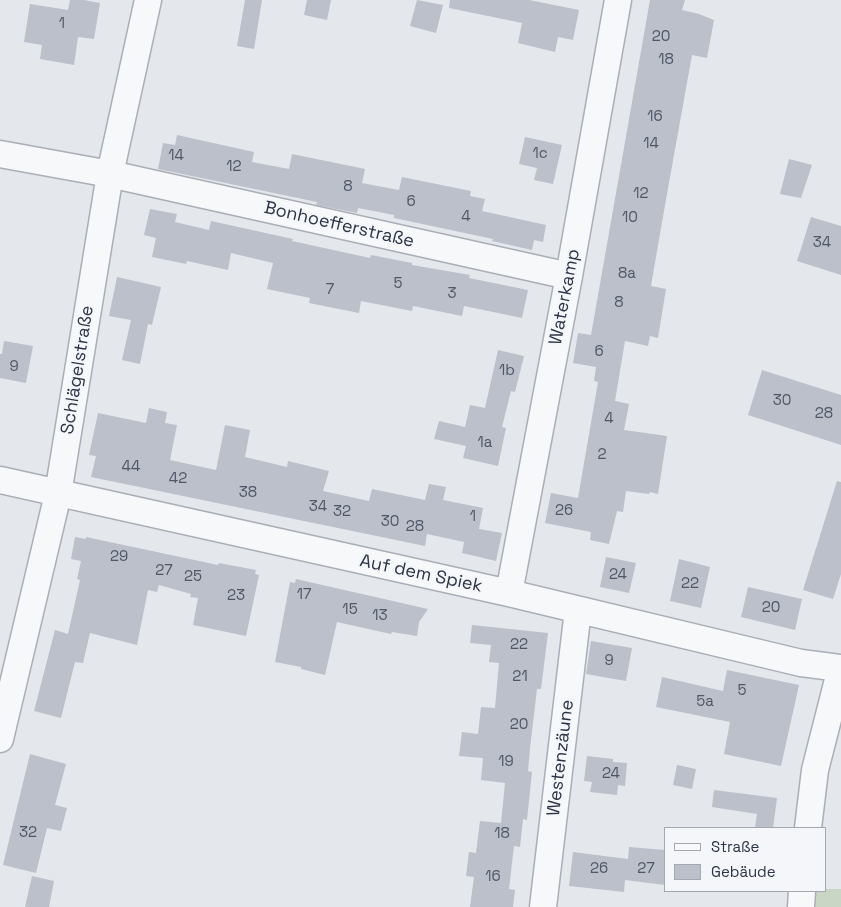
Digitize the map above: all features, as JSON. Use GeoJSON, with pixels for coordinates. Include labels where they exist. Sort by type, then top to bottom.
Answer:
{"type":"FeatureCollection","features":[{"type":"Feature","properties":{"kind":"street","name":"Schlägelstraße"},"geometry":{"type":"LineString","coordinates":[[0,738],[58,494],[110,174],[148,0]]}},
{"type":"Feature","properties":{"kind":"street","name":"Waterkamp"},"geometry":{"type":"LineString","coordinates":[[509,593],[569,276],[618,0]]}},
{"type":"Feature","properties":{"kind":"street","name":"Bonhoefferstraße"},"geometry":{"type":"LineString","coordinates":[[0,154],[110,174],[569,276]]}},
{"type":"Feature","properties":{"kind":"street","name":"Auf dem Spiek"},"geometry":{"type":"LineString","coordinates":[[0,480],[509,593],[801,663],[841,668]]}},
{"type":"Feature","properties":{"kind":"street","name":"Westenzäune"},"geometry":{"type":"LineString","coordinates":[[543,907],[578,610]]}},
{"type":"Feature","properties":{"kind":"street"},"geometry":{"type":"LineString","coordinates":[[808,827],[815,770],[841,668]]}},
{"type":"Feature","properties":{"kind":"street"},"geometry":{"type":"LineString","coordinates":[[801,907],[802,892]]}},
{"type":"Feature","properties":{"kind":"green space"},"geometry":{"type":"Polygon","coordinates":[[[841,889],[841,907],[812,907],[811,892],[841,889]]]}},
{"type":"Feature","properties":{"kind":"building"},"geometry":{"type":"Polygon","coordinates":[[[70,0],[100,3],[94,39],[78,37],[74,65],[40,59],[42,45],[24,42],[30,4],[68,10],[70,0]]]}},
{"type":"Feature","properties":{"kind":"building"},"geometry":{"type":"Polygon","coordinates":[[[245,0],[262,0],[254,49],[237,46],[245,0]]]}},
{"type":"Feature","properties":{"kind":"building"},"geometry":{"type":"Polygon","coordinates":[[[307,0],[331,0],[327,20],[304,15],[307,0]]]}},
{"type":"Feature","properties":{"kind":"building"},"geometry":{"type":"Polygon","coordinates":[[[417,0],[443,5],[436,33],[410,26],[417,0]]]}},
{"type":"Feature","properties":{"kind":"building"},"geometry":{"type":"Polygon","coordinates":[[[450,0],[529,0],[579,10],[573,40],[558,37],[555,52],[518,43],[522,23],[449,8],[450,0]]]}},
{"type":"Feature","properties":{"kind":"building"},"geometry":{"type":"Polygon","coordinates":[[[650,0],[685,0],[682,10],[714,20],[707,58],[692,55],[665,205],[651,286],[666,289],[658,338],[650,336],[648,346],[625,341],[615,401],[629,404],[624,430],[667,436],[658,494],[626,491],[623,512],[617,511],[609,544],[590,540],[591,532],[545,523],[551,493],[578,498],[598,382],[594,381],[596,367],[573,363],[578,333],[591,335],[650,0]]]}},
{"type":"Feature","properties":{"kind":"building"},"geometry":{"type":"Polygon","coordinates":[[[177,135],[254,152],[252,162],[289,169],[292,154],[365,169],[362,183],[399,190],[402,177],[471,191],[470,196],[485,199],[482,211],[546,225],[543,242],[534,240],[532,250],[492,241],[493,239],[394,218],[394,215],[358,208],[357,213],[316,205],[317,202],[158,169],[163,143],[175,145],[177,135]]]}},
{"type":"Feature","properties":{"kind":"building"},"geometry":{"type":"Polygon","coordinates":[[[525,137],[562,145],[553,184],[534,180],[537,168],[519,164],[525,137]]]}},
{"type":"Feature","properties":{"kind":"building"},"geometry":{"type":"Polygon","coordinates":[[[789,159],[812,165],[801,198],[780,194],[789,159]]]}},
{"type":"Feature","properties":{"kind":"building"},"geometry":{"type":"Polygon","coordinates":[[[150,209],[177,214],[175,222],[209,230],[211,221],[370,258],[371,255],[412,263],[412,265],[470,275],[469,278],[528,290],[522,318],[464,306],[462,316],[413,306],[412,311],[361,301],[359,313],[309,303],[310,298],[267,289],[273,263],[231,253],[228,270],[187,261],[186,264],[152,257],[156,238],[144,235],[150,209]]]}},
{"type":"Feature","properties":{"kind":"building"},"geometry":{"type":"Polygon","coordinates":[[[811,217],[841,226],[841,275],[797,261],[811,217]]]}},
{"type":"Feature","properties":{"kind":"building"},"geometry":{"type":"Polygon","coordinates":[[[117,277],[161,287],[152,325],[148,324],[140,364],[122,360],[131,320],[109,316],[117,277]]]}},
{"type":"Feature","properties":{"kind":"building"},"geometry":{"type":"Polygon","coordinates":[[[4,341],[33,346],[26,383],[0,378],[0,354],[2,354],[4,341]]]}},
{"type":"Feature","properties":{"kind":"building"},"geometry":{"type":"Polygon","coordinates":[[[498,350],[524,356],[515,392],[511,391],[502,427],[506,428],[498,466],[463,458],[466,446],[434,439],[439,421],[465,427],[470,405],[485,408],[498,350]]]}},
{"type":"Feature","properties":{"kind":"building"},"geometry":{"type":"Polygon","coordinates":[[[762,370],[841,395],[841,445],[748,415],[762,370]]]}},
{"type":"Feature","properties":{"kind":"building"},"geometry":{"type":"Polygon","coordinates":[[[149,408],[167,412],[165,423],[177,425],[170,460],[216,470],[225,425],[250,430],[245,457],[287,467],[288,461],[329,471],[323,491],[369,501],[372,489],[425,500],[429,484],[446,487],[443,500],[483,508],[479,529],[502,533],[496,561],[462,553],[464,542],[427,534],[425,546],[91,477],[96,456],[89,455],[98,413],[146,423],[149,408]]]}},
{"type":"Feature","properties":{"kind":"building"},"geometry":{"type":"Polygon","coordinates":[[[837,481],[841,482],[841,574],[833,599],[803,590],[837,481]]]}},
{"type":"Feature","properties":{"kind":"building"},"geometry":{"type":"Polygon","coordinates":[[[75,537],[86,539],[86,537],[218,565],[219,563],[256,570],[255,574],[259,575],[246,636],[193,625],[198,598],[190,597],[191,594],[159,585],[157,592],[148,590],[137,645],[90,633],[83,663],[75,662],[61,718],[34,711],[55,630],[68,634],[80,580],[77,579],[81,561],[71,559],[75,537]]]}},
{"type":"Feature","properties":{"kind":"building"},"geometry":{"type":"Polygon","coordinates":[[[606,557],[636,563],[629,593],[600,587],[606,557]]]}},
{"type":"Feature","properties":{"kind":"building"},"geometry":{"type":"Polygon","coordinates":[[[679,559],[710,567],[701,608],[670,601],[679,559]]]}},
{"type":"Feature","properties":{"kind":"building"},"geometry":{"type":"Polygon","coordinates":[[[296,579],[428,609],[419,622],[417,636],[392,632],[391,634],[337,622],[325,675],[301,669],[301,667],[275,662],[290,582],[295,583],[296,579]]]}},
{"type":"Feature","properties":{"kind":"building"},"geometry":{"type":"Polygon","coordinates":[[[748,587],[802,599],[795,630],[741,617],[748,587]]]}},
{"type":"Feature","properties":{"kind":"building"},"geometry":{"type":"Polygon","coordinates":[[[472,625],[548,633],[541,689],[537,689],[530,748],[528,771],[532,772],[527,820],[523,819],[520,847],[514,846],[509,889],[515,890],[513,907],[470,907],[474,877],[466,876],[469,852],[476,853],[480,821],[501,823],[505,783],[481,780],[483,758],[459,756],[462,732],[478,734],[481,707],[495,708],[499,663],[489,662],[491,645],[470,643],[472,625]]]}},
{"type":"Feature","properties":{"kind":"building"},"geometry":{"type":"Polygon","coordinates":[[[591,641],[632,648],[626,681],[586,674],[591,641]]]}},
{"type":"Feature","properties":{"kind":"building"},"geometry":{"type":"Polygon","coordinates":[[[727,670],[799,685],[781,766],[724,754],[730,722],[656,707],[662,677],[723,691],[727,670]]]}},
{"type":"Feature","properties":{"kind":"building"},"geometry":{"type":"Polygon","coordinates":[[[30,754],[66,764],[55,805],[67,808],[61,831],[47,828],[36,873],[3,865],[30,754]]]}},
{"type":"Feature","properties":{"kind":"building"},"geometry":{"type":"Polygon","coordinates":[[[587,756],[613,759],[613,762],[627,763],[625,786],[618,785],[617,795],[590,792],[592,782],[584,781],[587,756]]]}},
{"type":"Feature","properties":{"kind":"building"},"geometry":{"type":"Polygon","coordinates":[[[677,765],[696,769],[692,789],[673,785],[677,765]]]}},
{"type":"Feature","properties":{"kind":"building"},"geometry":{"type":"Polygon","coordinates":[[[714,790],[777,798],[773,827],[755,827],[757,814],[712,807],[714,790]]]}},
{"type":"Feature","properties":{"kind":"building"},"geometry":{"type":"Polygon","coordinates":[[[629,847],[664,850],[664,885],[625,880],[624,892],[569,886],[573,852],[628,859],[629,847]]]}},
{"type":"Feature","properties":{"kind":"building"},"geometry":{"type":"Polygon","coordinates":[[[32,876],[54,881],[49,907],[25,907],[32,876]]]}}]}
